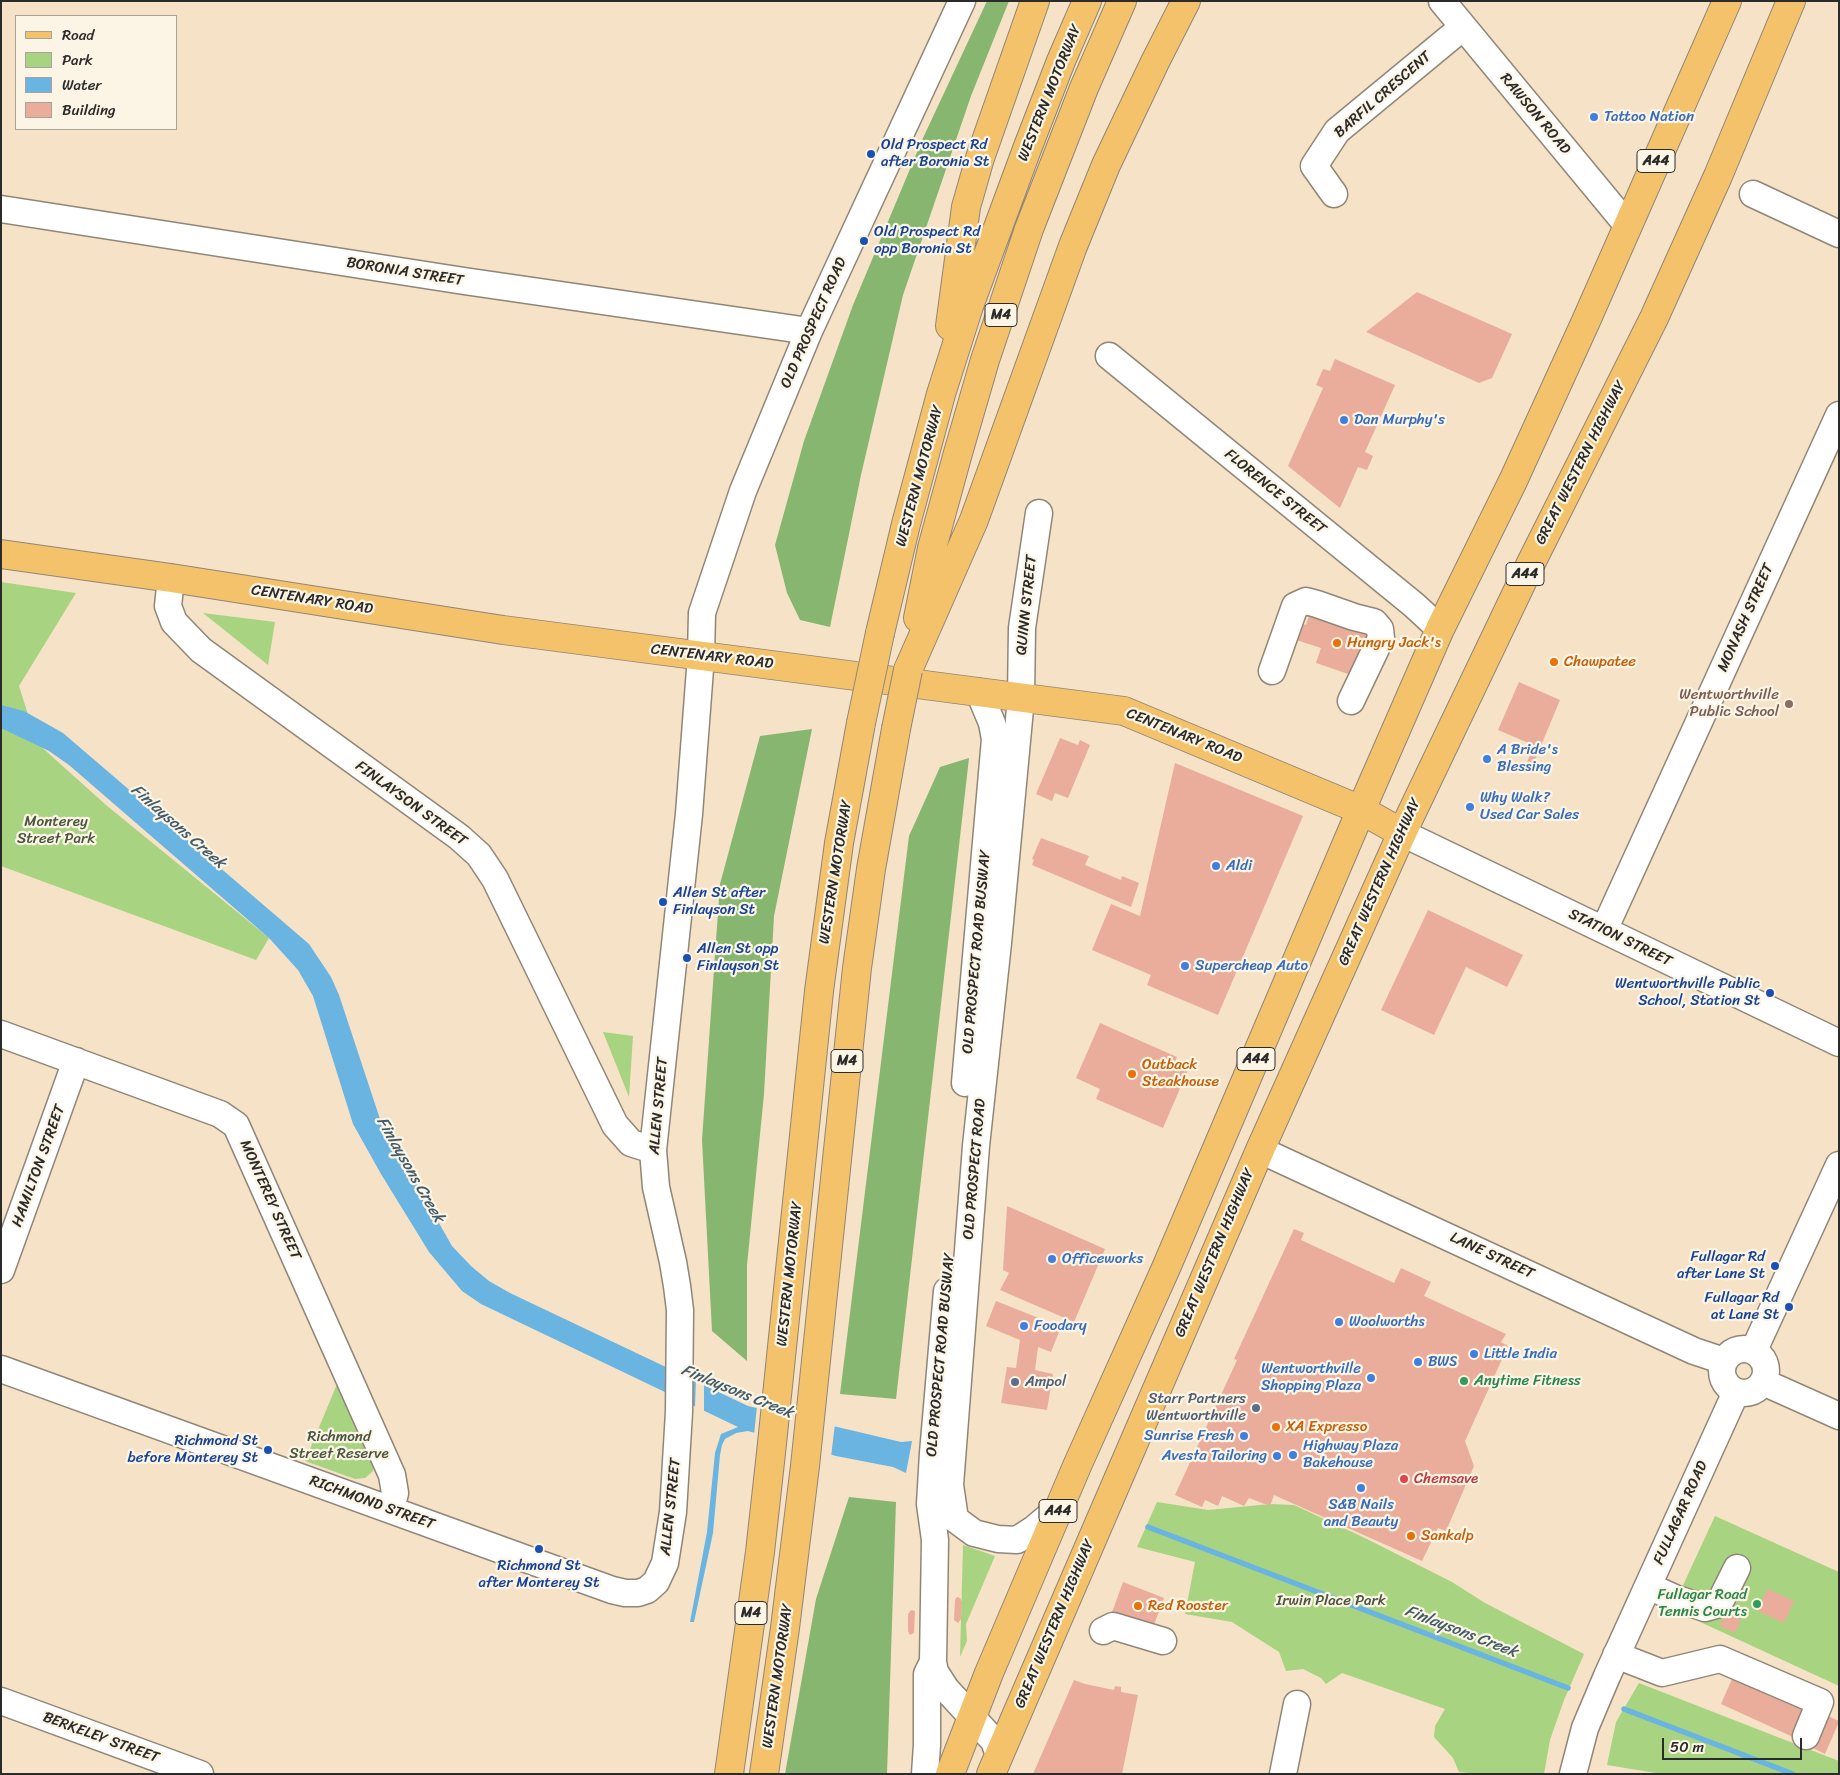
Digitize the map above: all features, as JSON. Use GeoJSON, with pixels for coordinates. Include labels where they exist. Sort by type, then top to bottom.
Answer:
{"type":"FeatureCollection","features":[{"type":"Feature","properties":{"kind":"main road"},"geometry":{"type":"LineString","coordinates":[[941,394],[966,207],[980,158],[1035,1]]}},
{"type":"Feature","properties":{"kind":"main road","name":"WESTERN MOTORWAY"},"geometry":{"type":"LineString","coordinates":[[729,1774],[771,1453],[819,991],[839,843],[861,723],[906,524],[941,394],[969,306],[1000,219],[1061,62],[1087,1]]}},
{"type":"Feature","properties":{"kind":"main road","name":"WESTERN MOTORWAY"},"geometry":{"type":"LineString","coordinates":[[764,1774],[805,1466],[857,968],[871,869],[896,729],[908,670],[918,640],[932,548],[986,360],[1029,229],[1084,88],[1122,1]]}},
{"type":"Feature","properties":{"kind":"main road"},"geometry":{"type":"LineString","coordinates":[[918,640],[974,520],[1076,237],[1110,157],[1186,1]]}},
{"type":"Feature","properties":{"kind":"main road","name":"A44"},"geometry":{"type":"LineString","coordinates":[[950,1774],[989,1673],[1060,1506],[1162,1276],[1440,629],[1513,481],[1727,1]]}},
{"type":"Feature","properties":{"kind":"main road","name":"GREAT WESTERN HIGHWAY"},"geometry":{"type":"LineString","coordinates":[[996,1766],[1260,1150],[1402,833],[1531,563],[1654,318],[1718,176],[1791,1]]}},
{"type":"Feature","properties":{"kind":"main road","name":"CENTENARY ROAD"},"geometry":{"type":"LineString","coordinates":[[1,554],[171,578],[503,630],[1124,710],[1361,810],[1402,833]]}},
{"type":"Feature","properties":{"kind":"street","name":"OLD PROSPECT ROAD"},"geometry":{"type":"LineString","coordinates":[[701,656],[702,613],[743,491],[809,331],[962,1]]}},
{"type":"Feature","properties":{"kind":"street","name":"RAWSON ROAD"},"geometry":{"type":"LineString","coordinates":[[1442,1],[1628,226]]}},
{"type":"Feature","properties":{"kind":"street","name":"BARFIL CRESCENT"},"geometry":{"type":"LineString","coordinates":[[1334,194],[1314,166],[1336,131],[1463,27]]}},
{"type":"Feature","properties":{"kind":"street"},"geometry":{"type":"LineString","coordinates":[[1753,194],[1839,234]]}},
{"type":"Feature","properties":{"kind":"street","name":"BORONIA STREET"},"geometry":{"type":"LineString","coordinates":[[1,209],[474,282],[809,331]]}},
{"type":"Feature","properties":{"kind":"street","name":"FLORENCE STREET"},"geometry":{"type":"LineString","coordinates":[[1109,356],[1414,605],[1440,629]]}},
{"type":"Feature","properties":{"kind":"street","name":"MONASH STREET"},"geometry":{"type":"LineString","coordinates":[[1604,930],[1839,415]]}},
{"type":"Feature","properties":{"kind":"street","name":"QUINN STREET"},"geometry":{"type":"LineString","coordinates":[[1021,698],[1022,628],[1038,513]]}},
{"type":"Feature","properties":{"kind":"street","name":"FINLAYSON STREET"},"geometry":{"type":"LineString","coordinates":[[171,578],[168,606],[174,622],[201,650],[459,837],[479,855],[495,879],[615,1125],[631,1144],[653,1150]]}},
{"type":"Feature","properties":{"kind":"street"},"geometry":{"type":"LineString","coordinates":[[1272,671],[1296,606],[1306,602],[1317,604],[1374,622],[1380,629],[1381,638],[1351,701]]}},
{"type":"Feature","properties":{"kind":"street","name":"ALLEN STREET"},"geometry":{"type":"LineString","coordinates":[[656,1582],[665,1563],[668,1548],[675,1483],[679,1412],[678,1346],[680,1310],[678,1286],[656,1187],[653,1150],[689,814],[701,656]]}},
{"type":"Feature","properties":{"kind":"street","name":"OLD PROSPECT ROAD BUSWAY"},"geometry":{"type":"LineString","coordinates":[[979,692],[992,723],[995,739],[930,1504],[934,1540],[933,1662],[935,1672],[946,1689],[994,1741],[996,1766]]}},
{"type":"Feature","properties":{"kind":"street","name":"OLD PROSPECT ROAD"},"geometry":{"type":"LineString","coordinates":[[1021,698],[976,1146],[950,1485],[956,1519],[974,1533],[998,1538],[1017,1540],[1034,1529],[1060,1506]]}},
{"type":"Feature","properties":{"kind":"street","name":"STATION STREET"},"geometry":{"type":"LineString","coordinates":[[1402,833],[1839,1043]]}},
{"type":"Feature","properties":{"kind":"street","name":"MONTEREY STREET"},"geometry":{"type":"LineString","coordinates":[[1,1034],[220,1114],[236,1125],[392,1475],[394,1493],[391,1510]]}},
{"type":"Feature","properties":{"kind":"street","name":"HAMILTON STREET"},"geometry":{"type":"LineString","coordinates":[[1,1270],[76,1061]]}},
{"type":"Feature","properties":{"kind":"street","name":"LANE STREET"},"geometry":{"type":"LineString","coordinates":[[1260,1150],[1694,1351],[1724,1361]]}},
{"type":"Feature","properties":{"kind":"street"},"geometry":{"type":"LineString","coordinates":[[1754,1350],[1839,1164]]}},
{"type":"Feature","properties":{"kind":"street"},"geometry":{"type":"LineString","coordinates":[[1740,1349],[1754,1350],[1765,1363],[1766,1369],[1763,1382],[1752,1392],[1736,1392],[1724,1379],[1722,1370],[1724,1361],[1734,1351],[1740,1349]]}},
{"type":"Feature","properties":{"kind":"street","name":"RICHMOND STREET"},"geometry":{"type":"LineString","coordinates":[[1,1369],[625,1593],[638,1593],[647,1590],[656,1582]]}},
{"type":"Feature","properties":{"kind":"street"},"geometry":{"type":"LineString","coordinates":[[1763,1382],[1839,1416]]}},
{"type":"Feature","properties":{"kind":"street","name":"FULLAGAR ROAD"},"geometry":{"type":"LineString","coordinates":[[1573,1774],[1585,1728],[1616,1655],[1736,1392]]}},
{"type":"Feature","properties":{"kind":"street"},"geometry":{"type":"LineString","coordinates":[[1648,1586],[1677,1600],[1705,1608],[1719,1604],[1737,1568]]}},
{"type":"Feature","properties":{"kind":"street"},"geometry":{"type":"LineString","coordinates":[[1103,1631],[1113,1626],[1163,1642]]}},
{"type":"Feature","properties":{"kind":"street"},"geometry":{"type":"LineString","coordinates":[[1616,1655],[1662,1673],[1720,1659],[1820,1702],[1806,1736]]}},
{"type":"Feature","properties":{"kind":"street","name":"OLD PROSPECT ROAD BUSWAY"},"geometry":{"type":"LineString","coordinates":[[925,1774],[927,1674],[933,1662]]}},
{"type":"Feature","properties":{"kind":"street","name":"BERKELEY STREET"},"geometry":{"type":"LineString","coordinates":[[1,1701],[200,1774]]}},
{"type":"Feature","properties":{"kind":"street"},"geometry":{"type":"LineString","coordinates":[[1282,1774],[1296,1704]]}},
{"type":"Feature","properties":{"kind":"green space"},"geometry":{"type":"Polygon","coordinates":[[[987,1],[1009,1],[971,96],[903,295],[861,475],[830,627],[800,620],[787,593],[775,545],[804,441],[853,305],[923,138],[987,1]]]}},
{"type":"Feature","properties":{"kind":"green space","name":"Monterey Street Park"},"geometry":{"type":"Polygon","coordinates":[[[1,582],[76,593],[19,686],[37,743],[106,805],[269,938],[256,960],[1,866],[1,582]]]}},
{"type":"Feature","properties":{"kind":"green space"},"geometry":{"type":"Polygon","coordinates":[[[203,613],[275,622],[268,665],[203,613]]]}},
{"type":"Feature","properties":{"kind":"green space"},"geometry":{"type":"Polygon","coordinates":[[[812,729],[774,916],[764,1094],[747,1265],[747,1361],[712,1331],[702,1140],[720,884],[760,736],[812,729]]]}},
{"type":"Feature","properties":{"kind":"green space"},"geometry":{"type":"Polygon","coordinates":[[[969,758],[896,1399],[840,1394],[909,836],[940,767],[969,758]]]}},
{"type":"Feature","properties":{"kind":"green space"},"geometry":{"type":"Polygon","coordinates":[[[603,1032],[633,1036],[629,1097],[603,1032]]]}},
{"type":"Feature","properties":{"kind":"green space","name":"Richmond Street Reserve"},"geometry":{"type":"Polygon","coordinates":[[[337,1384],[374,1461],[373,1471],[365,1478],[355,1479],[305,1461],[337,1384]]]}},
{"type":"Feature","properties":{"kind":"green space"},"geometry":{"type":"Polygon","coordinates":[[[849,1497],[896,1502],[887,1774],[785,1774],[816,1599],[849,1497]]]}},
{"type":"Feature","properties":{"kind":"green space","name":"Irwin Place Park"},"geometry":{"type":"Polygon","coordinates":[[[1157,1502],[1208,1510],[1270,1504],[1294,1505],[1452,1582],[1485,1603],[1584,1654],[1564,1700],[1550,1740],[1544,1774],[1479,1774],[1459,1772],[1453,1758],[1434,1737],[1435,1726],[1445,1709],[1342,1673],[1326,1684],[1321,1678],[1303,1669],[1286,1671],[1279,1652],[1232,1622],[1185,1614],[1195,1562],[1137,1547],[1157,1502]]]}},
{"type":"Feature","properties":{"kind":"green space","name":"Fullagar Road Tennis Courts"},"geometry":{"type":"Polygon","coordinates":[[[1715,1516],[1839,1572],[1839,1686],[1672,1609],[1715,1516]]]}},
{"type":"Feature","properties":{"kind":"green space"},"geometry":{"type":"Polygon","coordinates":[[[963,1545],[995,1556],[966,1624],[967,1641],[960,1657],[963,1545]]]}},
{"type":"Feature","properties":{"kind":"green space"},"geometry":{"type":"Polygon","coordinates":[[[1639,1683],[1839,1761],[1839,1774],[1662,1774],[1607,1765],[1616,1722],[1639,1683]]]}},
{"type":"Feature","properties":{"kind":"water"},"geometry":{"type":"Polygon","coordinates":[[[1,705],[24,711],[63,733],[309,944],[331,977],[339,995],[380,1119],[452,1246],[471,1266],[489,1281],[510,1293],[748,1406],[901,1442],[912,1441],[906,1473],[893,1467],[836,1456],[748,1431],[736,1433],[725,1439],[720,1455],[713,1533],[694,1622],[690,1622],[707,1532],[715,1453],[721,1434],[738,1427],[481,1304],[462,1291],[429,1252],[353,1124],[313,996],[298,970],[269,938],[69,765],[49,751],[1,728],[1,705]]]}},
{"type":"Feature","properties":{"kind":"pier"},"geometry":{"type":"Polygon","coordinates":[[[696,1378],[704,1382],[704,1413],[695,1409],[696,1378]]]}},
{"type":"Feature","properties":{"kind":"pier"},"geometry":{"type":"Polygon","coordinates":[[[757,1406],[835,1424],[831,1457],[754,1435],[757,1406]]]}},
{"type":"Feature","properties":{"kind":"building"},"geometry":{"type":"Polygon","coordinates":[[[1417,292],[1512,334],[1492,378],[1479,383],[1366,332],[1417,292]]]}},
{"type":"Feature","properties":{"kind":"building","name":"Dan Murphy's"},"geometry":{"type":"Polygon","coordinates":[[[1335,359],[1395,385],[1365,452],[1373,456],[1367,470],[1358,467],[1340,508],[1288,466],[1323,388],[1316,385],[1323,369],[1330,371],[1335,359]]]}},
{"type":"Feature","properties":{"kind":"building","name":"Hungry Jack's"},"geometry":{"type":"Polygon","coordinates":[[[1311,609],[1373,630],[1357,677],[1316,663],[1321,648],[1290,638],[1295,621],[1306,625],[1311,609]]]}},
{"type":"Feature","properties":{"kind":"building"},"geometry":{"type":"Polygon","coordinates":[[[1519,682],[1560,700],[1540,748],[1498,730],[1519,682]]]}},
{"type":"Feature","properties":{"kind":"building"},"geometry":{"type":"Polygon","coordinates":[[[1060,738],[1078,745],[1080,740],[1090,745],[1068,798],[1055,793],[1052,801],[1036,794],[1060,738]]]}},
{"type":"Feature","properties":{"kind":"building"},"geometry":{"type":"Polygon","coordinates":[[[1531,752],[1537,755],[1531,770],[1525,768],[1531,752]]]}},
{"type":"Feature","properties":{"kind":"building","name":"Aldi"},"geometry":{"type":"Polygon","coordinates":[[[1175,763],[1303,816],[1218,1015],[1147,985],[1151,975],[1092,950],[1111,904],[1140,916],[1175,763]]]}},
{"type":"Feature","properties":{"kind":"building"},"geometry":{"type":"Polygon","coordinates":[[[1041,838],[1089,856],[1085,865],[1121,880],[1122,876],[1139,883],[1131,907],[1032,865],[1034,860],[1032,859],[1041,838]]]}},
{"type":"Feature","properties":{"kind":"building"},"geometry":{"type":"Polygon","coordinates":[[[1428,910],[1523,955],[1507,987],[1466,967],[1434,1035],[1381,1010],[1428,910]]]}},
{"type":"Feature","properties":{"kind":"building","name":"Outback Steakhouse"},"geometry":{"type":"Polygon","coordinates":[[[1100,1023],[1177,1057],[1174,1064],[1188,1070],[1163,1128],[1096,1099],[1100,1089],[1076,1078],[1100,1023]]]}},
{"type":"Feature","properties":{"kind":"building","name":"Officeworks"},"geometry":{"type":"Polygon","coordinates":[[[1007,1206],[1105,1249],[1074,1322],[1000,1290],[1009,1273],[1003,1270],[1007,1206]]]}},
{"type":"Feature","properties":{"kind":"building","name":"Wentworthville Shopping Plaza"},"geometry":{"type":"Polygon","coordinates":[[[1294,1229],[1304,1233],[1301,1240],[1394,1283],[1401,1268],[1431,1282],[1424,1296],[1506,1334],[1501,1342],[1508,1346],[1465,1441],[1474,1466],[1446,1531],[1438,1528],[1422,1561],[1274,1495],[1270,1506],[1249,1498],[1244,1506],[1222,1496],[1218,1506],[1205,1500],[1202,1507],[1175,1495],[1237,1360],[1234,1359],[1294,1229]]]}},
{"type":"Feature","properties":{"kind":"building"},"geometry":{"type":"Polygon","coordinates":[[[996,1301],[1061,1327],[1051,1352],[1038,1347],[1035,1370],[1053,1374],[1047,1410],[1001,1403],[1007,1367],[1016,1368],[1020,1340],[986,1326],[996,1301]]]}},
{"type":"Feature","properties":{"kind":"building","name":"Red Rooster"},"geometry":{"type":"Polygon","coordinates":[[[1123,1582],[1164,1598],[1152,1630],[1111,1615],[1123,1582]]]}},
{"type":"Feature","properties":{"kind":"building"},"geometry":{"type":"Polygon","coordinates":[[[1767,1589],[1794,1601],[1784,1623],[1758,1611],[1767,1589]]]}},
{"type":"Feature","properties":{"kind":"building"},"geometry":{"type":"Polygon","coordinates":[[[957,1597],[962,1602],[961,1619],[958,1623],[954,1620],[955,1600],[957,1597]]]}},
{"type":"Feature","properties":{"kind":"building"},"geometry":{"type":"Polygon","coordinates":[[[911,1610],[915,1611],[914,1633],[910,1635],[908,1631],[908,1614],[911,1610]]]}},
{"type":"Feature","properties":{"kind":"building"},"geometry":{"type":"Polygon","coordinates":[[[1725,1613],[1741,1620],[1735,1633],[1720,1626],[1725,1613]]]}},
{"type":"Feature","properties":{"kind":"building"},"geometry":{"type":"Polygon","coordinates":[[[1735,1672],[1807,1705],[1793,1737],[1721,1704],[1735,1672]]]}},
{"type":"Feature","properties":{"kind":"building"},"geometry":{"type":"Polygon","coordinates":[[[1074,1680],[1114,1690],[1115,1686],[1121,1687],[1121,1692],[1138,1695],[1122,1774],[1033,1774],[1074,1680]]]}},
{"type":"Feature","properties":{"kind":"building"},"geometry":{"type":"Polygon","coordinates":[[[1828,1716],[1839,1722],[1825,1754],[1813,1748],[1828,1716]]]}},
{"type":"Feature","properties":{"kind":"waterway","name":"Finlaysons Creek"},"geometry":{"type":"LineString","coordinates":[[1148,1527],[1568,1688]]}},
{"type":"Feature","properties":{"kind":"waterway","name":"Finlaysons Creek"},"geometry":{"type":"LineString","coordinates":[[1624,1709],[1793,1774]]}},
{"type":"Feature","properties":{"kind":"place","name":"Tattoo Nation"},"geometry":{"type":"Point","coordinates":[1594,117]}},
{"type":"Feature","properties":{"kind":"place","name":"Old Prospect Rd after Boronia St"},"geometry":{"type":"Point","coordinates":[871,154]}},
{"type":"Feature","properties":{"kind":"place","name":"Old Prospect Rd opp Boronia St"},"geometry":{"type":"Point","coordinates":[864,241]}},
{"type":"Feature","properties":{"kind":"place","name":"Dan Murphy's"},"geometry":{"type":"Point","coordinates":[1344,420]}},
{"type":"Feature","properties":{"kind":"place","name":"Hungry Jack's"},"geometry":{"type":"Point","coordinates":[1337,643]}},
{"type":"Feature","properties":{"kind":"place","name":"Chawpatee"},"geometry":{"type":"Point","coordinates":[1554,662]}},
{"type":"Feature","properties":{"kind":"place","name":"Wentworthville Public School"},"geometry":{"type":"Point","coordinates":[1789,704]}},
{"type":"Feature","properties":{"kind":"place","name":"A Bride's Blessing"},"geometry":{"type":"Point","coordinates":[1487,759]}},
{"type":"Feature","properties":{"kind":"place","name":"Why Walk? Used Car Sales"},"geometry":{"type":"Point","coordinates":[1470,807]}},
{"type":"Feature","properties":{"kind":"place","name":"Aldi"},"geometry":{"type":"Point","coordinates":[1216,866]}},
{"type":"Feature","properties":{"kind":"place","name":"Allen St after Finlayson St"},"geometry":{"type":"Point","coordinates":[663,902]}},
{"type":"Feature","properties":{"kind":"place","name":"Allen St opp Finlayson St"},"geometry":{"type":"Point","coordinates":[687,958]}},
{"type":"Feature","properties":{"kind":"place","name":"Supercheap Auto"},"geometry":{"type":"Point","coordinates":[1185,966]}},
{"type":"Feature","properties":{"kind":"place","name":"Wentworthville Public School, Station St"},"geometry":{"type":"Point","coordinates":[1770,993]}},
{"type":"Feature","properties":{"kind":"place","name":"Outback Steakhouse"},"geometry":{"type":"Point","coordinates":[1132,1074]}},
{"type":"Feature","properties":{"kind":"place","name":"Officeworks"},"geometry":{"type":"Point","coordinates":[1052,1259]}},
{"type":"Feature","properties":{"kind":"place","name":"Fullagar Rd after Lane St"},"geometry":{"type":"Point","coordinates":[1775,1266]}},
{"type":"Feature","properties":{"kind":"place","name":"Fullagar Rd at Lane St"},"geometry":{"type":"Point","coordinates":[1789,1307]}},
{"type":"Feature","properties":{"kind":"place","name":"Woolworths"},"geometry":{"type":"Point","coordinates":[1339,1322]}},
{"type":"Feature","properties":{"kind":"place","name":"Foodary"},"geometry":{"type":"Point","coordinates":[1024,1326]}},
{"type":"Feature","properties":{"kind":"place","name":"Little India"},"geometry":{"type":"Point","coordinates":[1474,1354]}},
{"type":"Feature","properties":{"kind":"place","name":"BWS"},"geometry":{"type":"Point","coordinates":[1418,1362]}},
{"type":"Feature","properties":{"kind":"place","name":"Wentworthville Shopping Plaza"},"geometry":{"type":"Point","coordinates":[1371,1378]}},
{"type":"Feature","properties":{"kind":"place","name":"Anytime Fitness"},"geometry":{"type":"Point","coordinates":[1464,1381]}},
{"type":"Feature","properties":{"kind":"place","name":"Ampol"},"geometry":{"type":"Point","coordinates":[1015,1382]}},
{"type":"Feature","properties":{"kind":"place","name":"Starr Partners Wentworthville"},"geometry":{"type":"Point","coordinates":[1256,1408]}},
{"type":"Feature","properties":{"kind":"place","name":"XA Expresso"},"geometry":{"type":"Point","coordinates":[1276,1427]}},
{"type":"Feature","properties":{"kind":"place","name":"Sunrise Fresh"},"geometry":{"type":"Point","coordinates":[1244,1436]}},
{"type":"Feature","properties":{"kind":"place","name":"Richmond St before Monterey St"},"geometry":{"type":"Point","coordinates":[268,1450]}},
{"type":"Feature","properties":{"kind":"place","name":"Highway Plaza Bakehouse"},"geometry":{"type":"Point","coordinates":[1293,1455]}},
{"type":"Feature","properties":{"kind":"place","name":"Avesta Tailoring"},"geometry":{"type":"Point","coordinates":[1277,1456]}},
{"type":"Feature","properties":{"kind":"place","name":"Chemsave"},"geometry":{"type":"Point","coordinates":[1404,1479]}},
{"type":"Feature","properties":{"kind":"place","name":"S&B Nails and Beauty"},"geometry":{"type":"Point","coordinates":[1361,1488]}},
{"type":"Feature","properties":{"kind":"place","name":"Sankalp"},"geometry":{"type":"Point","coordinates":[1411,1536]}},
{"type":"Feature","properties":{"kind":"place","name":"Richmond St after Monterey St"},"geometry":{"type":"Point","coordinates":[539,1549]}},
{"type":"Feature","properties":{"kind":"place","name":"Fullagar Road Tennis Courts"},"geometry":{"type":"Point","coordinates":[1757,1604]}},
{"type":"Feature","properties":{"kind":"place","name":"Red Rooster"},"geometry":{"type":"Point","coordinates":[1138,1606]}}]}
